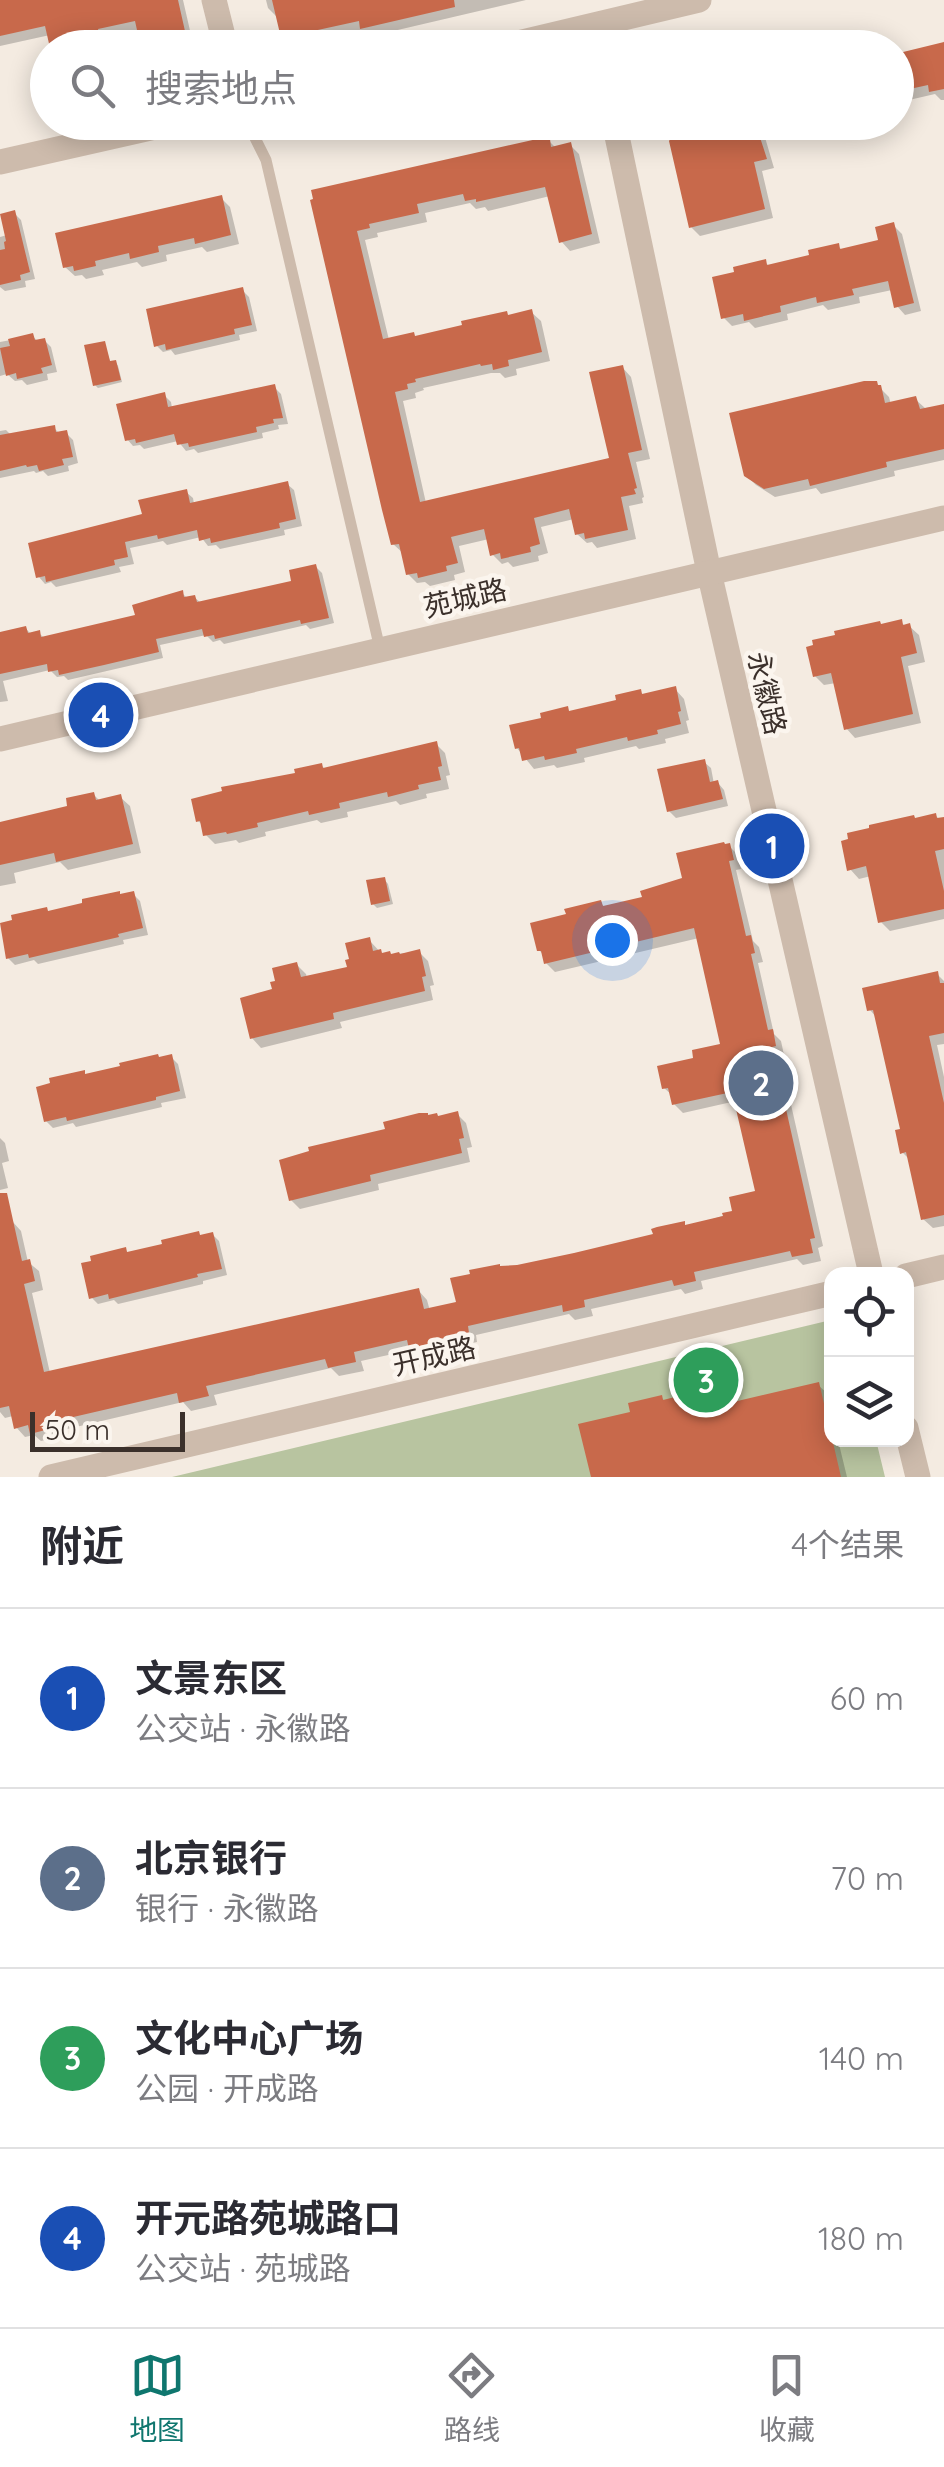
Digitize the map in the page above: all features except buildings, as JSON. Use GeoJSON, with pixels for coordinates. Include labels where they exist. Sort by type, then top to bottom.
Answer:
{"type":"FeatureCollection","features":[{"type":"Feature","properties":{"kind":"street"},"geometry":{"type":"LineString","coordinates":[[214,0],[222,30]]}},
{"type":"Feature","properties":{"kind":"street"},"geometry":{"type":"LineString","coordinates":[[613,30],[699,0]]}},
{"type":"Feature","properties":{"kind":"street"},"geometry":{"type":"LineString","coordinates":[[0,162],[97,140]]}},
{"type":"Feature","properties":{"kind":"street","name":"永徽路"},"geometry":{"type":"LineString","coordinates":[[618,140],[709,572],[869,1267]]}},
{"type":"Feature","properties":{"kind":"street","name":"苑城路"},"geometry":{"type":"LineString","coordinates":[[0,739],[944,518]]}},
{"type":"Feature","properties":{"kind":"street"},"geometry":{"type":"LineString","coordinates":[[914,1274],[944,1267]]}},
{"type":"Feature","properties":{"kind":"street","name":"开成路"},"geometry":{"type":"LineString","coordinates":[[50,1477],[824,1295]]}},
{"type":"Feature","properties":{"kind":"street"},"geometry":{"type":"LineString","coordinates":[[911,1447],[918,1477]]}},
{"type":"Feature","properties":{"kind":"lane"},"geometry":{"type":"LineString","coordinates":[[256,140],[266,160],[380,649]]}},
{"type":"Feature","properties":{"kind":"green space"},"geometry":{"type":"Polygon","coordinates":[[[824,1322],[824,1447],[878,1447],[885,1477],[172,1477],[824,1322]]]}},
{"type":"Feature","properties":{"kind":"place","name":"开元路苑城路口"},"geometry":{"type":"Point","coordinates":[101,715]}},
{"type":"Feature","properties":{"kind":"place","name":"文景东区"},"geometry":{"type":"Point","coordinates":[772,846]}},
{"type":"Feature","properties":{"kind":"place","name":"北京银行"},"geometry":{"type":"Point","coordinates":[761,1083]}},
{"type":"Feature","properties":{"kind":"place","name":"文化中心广场"},"geometry":{"type":"Point","coordinates":[706,1380]}}]}
